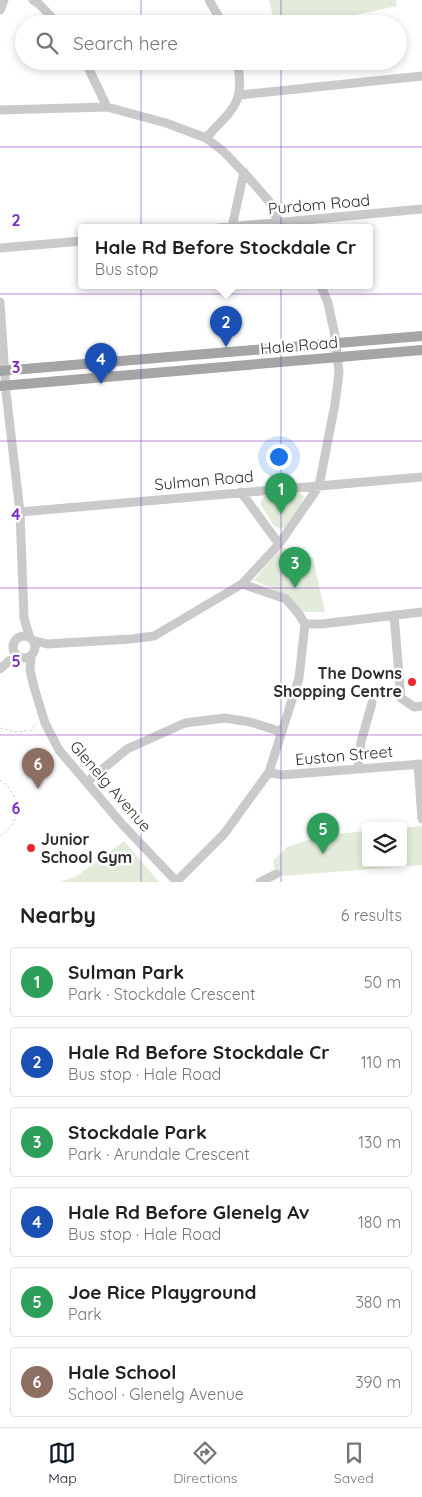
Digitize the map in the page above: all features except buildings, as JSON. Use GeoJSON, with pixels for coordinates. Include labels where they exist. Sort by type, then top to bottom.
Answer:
{"type":"FeatureCollection","features":[{"type":"Feature","properties":{"kind":"main road","name":"Hale Road"},"geometry":{"type":"LineString","coordinates":[[2,370],[422,336]]}},
{"type":"Feature","properties":{"kind":"main road","name":"Hale Road"},"geometry":{"type":"LineString","coordinates":[[3,386],[422,350]]}},
{"type":"Feature","properties":{"kind":"street"},"geometry":{"type":"LineString","coordinates":[[0,10],[4,0]]}},
{"type":"Feature","properties":{"kind":"street"},"geometry":{"type":"LineString","coordinates":[[33,0],[49,15]]}},
{"type":"Feature","properties":{"kind":"street"},"geometry":{"type":"LineString","coordinates":[[209,0],[218,15]]}},
{"type":"Feature","properties":{"kind":"street"},"geometry":{"type":"LineString","coordinates":[[89,70],[107,107]]}},
{"type":"Feature","properties":{"kind":"street"},"geometry":{"type":"LineString","coordinates":[[206,138],[234,107],[240,95],[239,70]]}},
{"type":"Feature","properties":{"kind":"street"},"geometry":{"type":"LineString","coordinates":[[240,95],[422,76]]}},
{"type":"Feature","properties":{"kind":"street"},"geometry":{"type":"LineString","coordinates":[[0,110],[107,107],[166,123],[206,138],[223,151],[244,172],[273,206],[277,223]]}},
{"type":"Feature","properties":{"kind":"street"},"geometry":{"type":"LineString","coordinates":[[233,224],[244,172]]}},
{"type":"Feature","properties":{"kind":"street","name":"Purdom Road"},"geometry":{"type":"LineString","coordinates":[[266,224],[302,224],[422,209]]}},
{"type":"Feature","properties":{"kind":"street"},"geometry":{"type":"LineString","coordinates":[[0,248],[78,241]]}},
{"type":"Feature","properties":{"kind":"street"},"geometry":{"type":"LineString","coordinates":[[32,646],[154,636],[242,584],[279,544],[319,486],[336,404],[339,373],[338,357],[328,303],[322,289]]}},
{"type":"Feature","properties":{"kind":"street","name":"Glenelg Avenue"},"geometry":{"type":"LineString","coordinates":[[0,302],[3,386],[20,512],[24,618],[32,646],[30,670],[45,723],[59,750],[122,824],[177,882]]}},
{"type":"Feature","properties":{"kind":"street","name":"Sulman Road"},"geometry":{"type":"LineString","coordinates":[[20,512],[422,476]]}},
{"type":"Feature","properties":{"kind":"street"},"geometry":{"type":"LineString","coordinates":[[240,492],[279,544]]}},
{"type":"Feature","properties":{"kind":"street"},"geometry":{"type":"LineString","coordinates":[[177,882],[224,834],[269,772],[299,678],[304,624],[298,613],[286,598],[242,584]]}},
{"type":"Feature","properties":{"kind":"street"},"geometry":{"type":"LineString","coordinates":[[304,624],[422,612]]}},
{"type":"Feature","properties":{"kind":"street"},"geometry":{"type":"LineString","coordinates":[[394,615],[401,698],[414,707],[422,706]]}},
{"type":"Feature","properties":{"kind":"street","name":"Glenelg Avenue"},"geometry":{"type":"LineString","coordinates":[[24,618],[18,639],[14,644],[14,649],[16,655],[20,657],[30,670]]}},
{"type":"Feature","properties":{"kind":"street"},"geometry":{"type":"LineString","coordinates":[[18,639],[25,637],[32,646]]}},
{"type":"Feature","properties":{"kind":"street"},"geometry":{"type":"LineString","coordinates":[[0,669],[9,661],[20,657],[28,658],[32,646]]}},
{"type":"Feature","properties":{"kind":"street"},"geometry":{"type":"LineString","coordinates":[[9,661],[14,649]]}},
{"type":"Feature","properties":{"kind":"street"},"geometry":{"type":"LineString","coordinates":[[358,768],[361,742],[372,703]]}},
{"type":"Feature","properties":{"kind":"street"},"geometry":{"type":"LineString","coordinates":[[87,782],[127,750],[185,723],[225,718],[250,722],[282,732]]}},
{"type":"Feature","properties":{"kind":"street"},"geometry":{"type":"LineString","coordinates":[[420,764],[422,819]]}},
{"type":"Feature","properties":{"kind":"street","name":"Euston Street"},"geometry":{"type":"LineString","coordinates":[[269,772],[281,775],[420,764]]}},
{"type":"Feature","properties":{"kind":"street"},"geometry":{"type":"LineString","coordinates":[[260,882],[276,874]]}},
{"type":"Feature","properties":{"kind":"path"},"geometry":{"type":"LineString","coordinates":[[0,728],[15,732],[33,730],[33,725],[40,724]]}},
{"type":"Feature","properties":{"kind":"path"},"geometry":{"type":"LineString","coordinates":[[0,780],[13,792],[16,800],[17,814],[14,823],[0,836]]}},
{"type":"Feature","properties":{"kind":"green space"},"geometry":{"type":"Polygon","coordinates":[[[269,0],[396,0],[397,6],[356,15],[273,15],[269,0]]]}},
{"type":"Feature","properties":{"kind":"green space"},"geometry":{"type":"Polygon","coordinates":[[[300,493],[304,496],[293,519],[282,529],[274,526],[260,503],[264,496],[300,493]]]}},
{"type":"Feature","properties":{"kind":"green space"},"geometry":{"type":"Polygon","coordinates":[[[282,547],[313,558],[325,612],[303,612],[287,596],[254,580],[282,547]]]}},
{"type":"Feature","properties":{"kind":"green space"},"geometry":{"type":"Polygon","coordinates":[[[422,826],[422,865],[407,866],[407,828],[422,826]]]}},
{"type":"Feature","properties":{"kind":"green space"},"geometry":{"type":"Polygon","coordinates":[[[362,831],[362,867],[397,867],[284,876],[276,874],[273,861],[287,847],[319,836],[362,831]]]}},
{"type":"Feature","properties":{"kind":"green space"},"geometry":{"type":"Polygon","coordinates":[[[124,841],[159,882],[59,882],[77,876],[124,841]]]}},
{"type":"Feature","properties":{"kind":"place","name":"Hale Rd Before Stockdale Cr"},"geometry":{"type":"Point","coordinates":[226,347]}},
{"type":"Feature","properties":{"kind":"place","name":"Hale Rd Before Glenelg Av"},"geometry":{"type":"Point","coordinates":[101,384]}},
{"type":"Feature","properties":{"kind":"place","name":"Sulman Park"},"geometry":{"type":"Point","coordinates":[281,514]}},
{"type":"Feature","properties":{"kind":"place","name":"Stockdale Park"},"geometry":{"type":"Point","coordinates":[295,588]}},
{"type":"Feature","properties":{"kind":"place","name":"The Downs Shopping Centre"},"geometry":{"type":"Point","coordinates":[412,682]}},
{"type":"Feature","properties":{"kind":"place","name":"Hale School"},"geometry":{"type":"Point","coordinates":[38,789]}},
{"type":"Feature","properties":{"kind":"place","name":"Junior School Gym"},"geometry":{"type":"Point","coordinates":[31,848]}},
{"type":"Feature","properties":{"kind":"place","name":"Joe Rice Playground"},"geometry":{"type":"Point","coordinates":[323,854]}}]}
